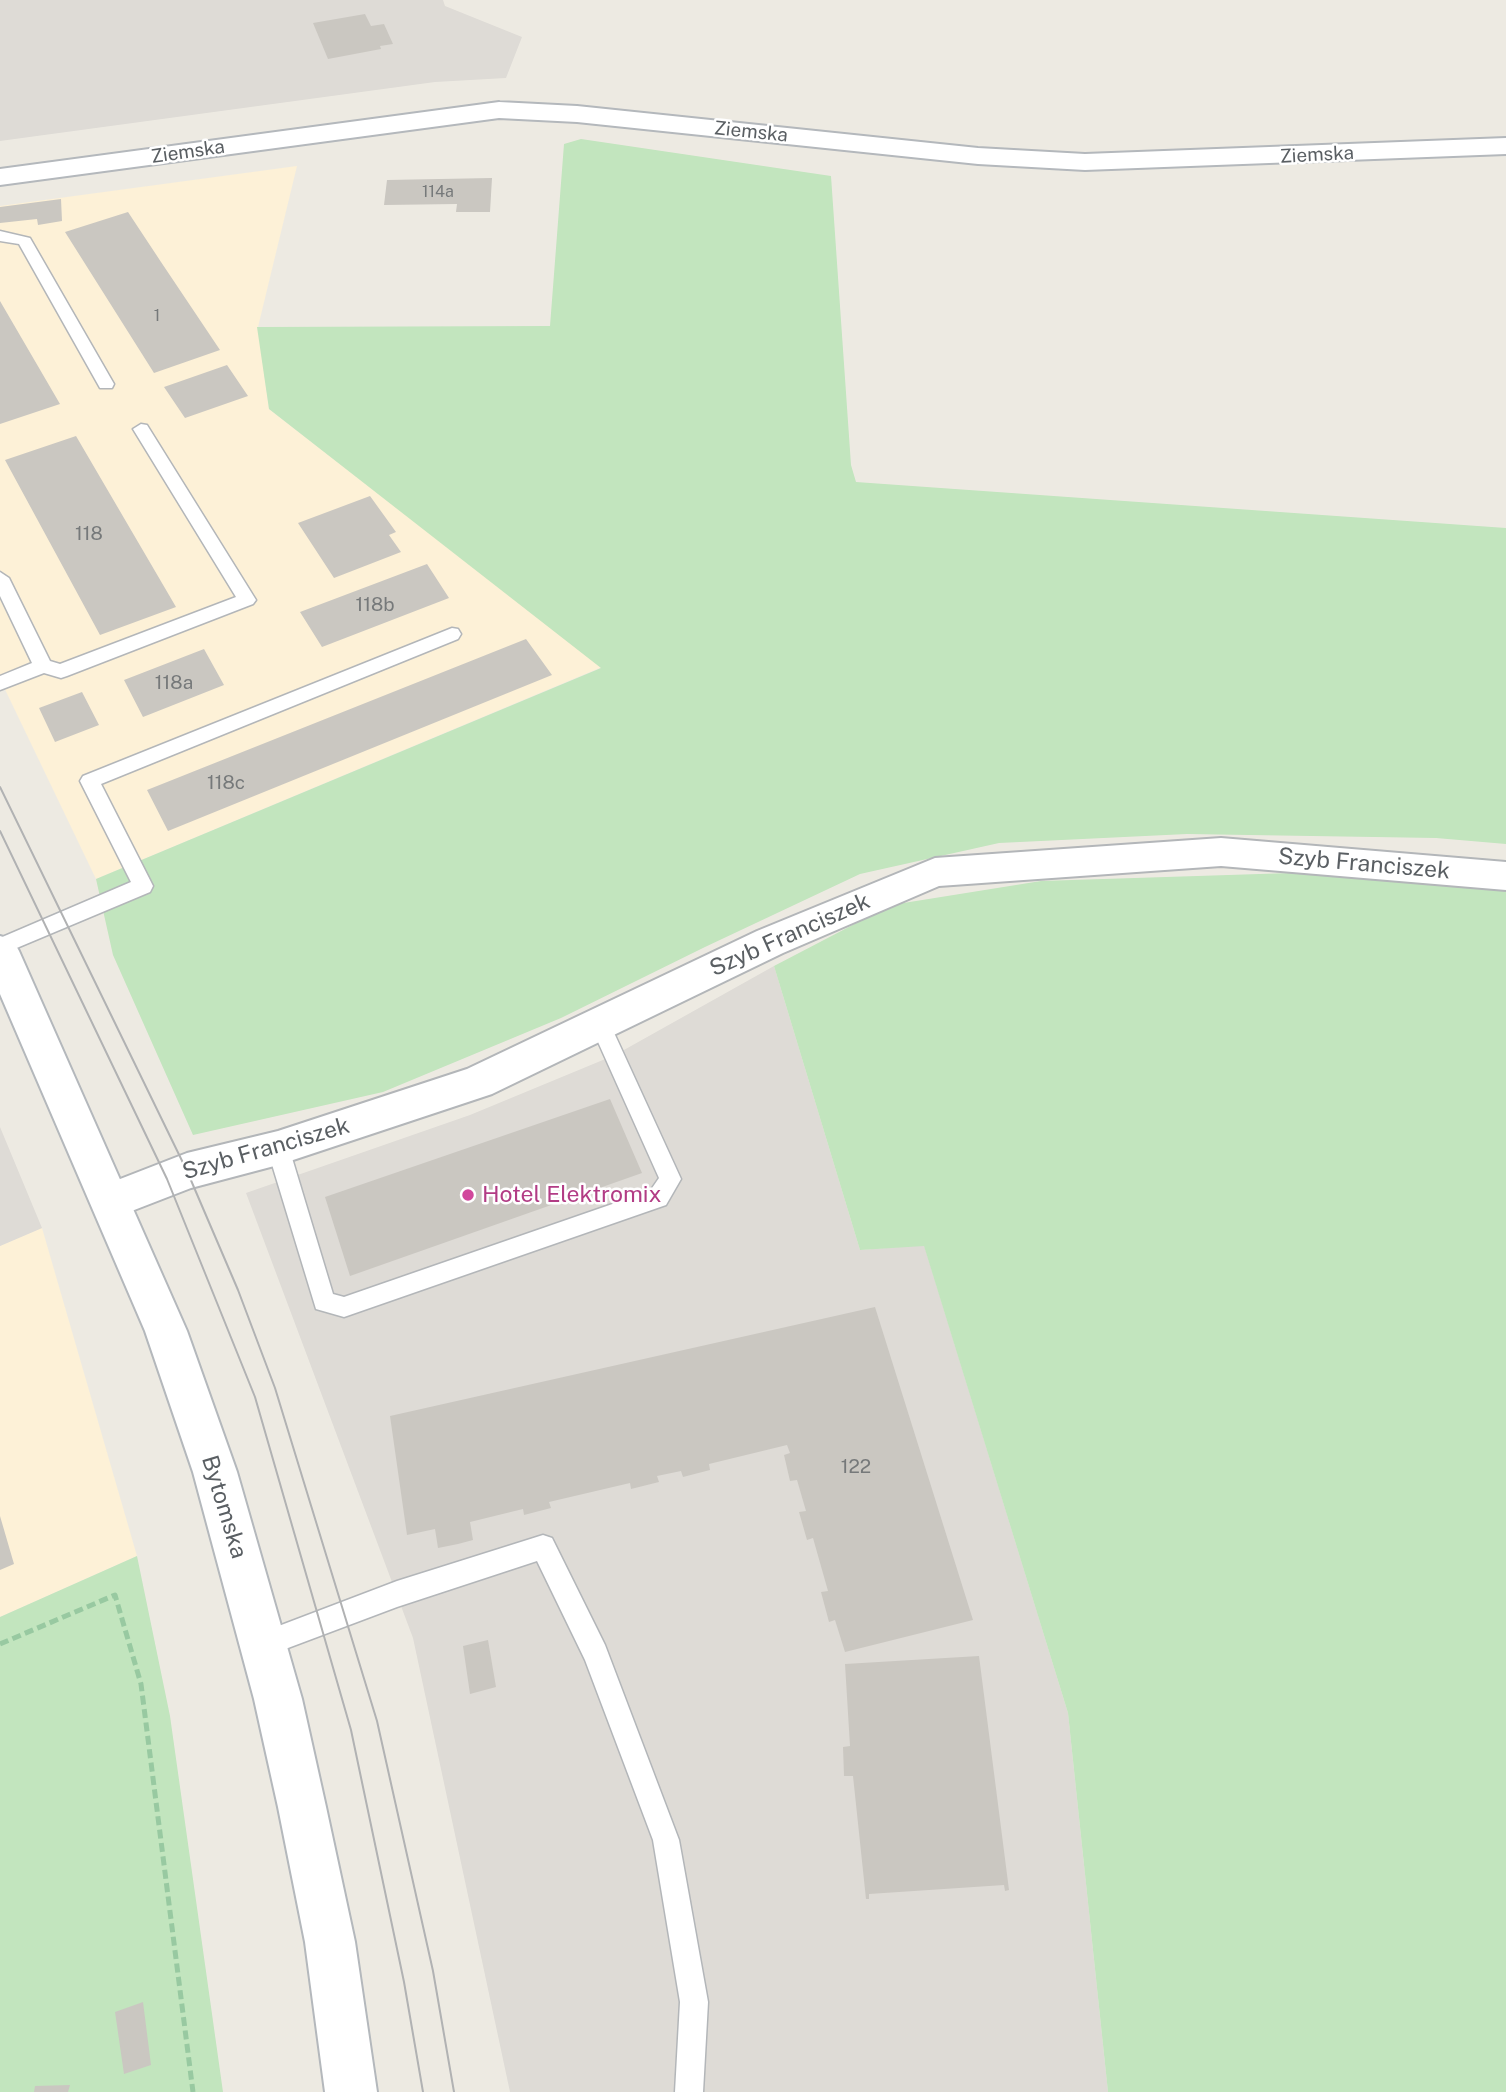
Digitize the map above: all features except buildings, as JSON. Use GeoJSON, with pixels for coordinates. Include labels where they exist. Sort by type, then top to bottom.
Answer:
{"type":"FeatureCollection","features":[{"type":"Feature","properties":{"kind":"street","name":"Ziemska"},"geometry":{"type":"LineString","coordinates":[[0,177],[499,110],[577,114],[1053,161],[1255,158],[1506,146]]}},
{"type":"Feature","properties":{"kind":"street","name":"Szyb Franciszek"},"geometry":{"type":"LineString","coordinates":[[111,1201],[187,1171],[278,1148],[478,1082],[770,942],[935,872],[1221,852],[1506,876]]}},
{"type":"Feature","properties":{"kind":"street","name":"Bytomska"},"geometry":{"type":"LineString","coordinates":[[0,949],[166,1331],[215,1472],[264,1644],[290,1753],[330,1942],[351,2092]]}},
{"type":"Feature","properties":{"kind":"lane"},"geometry":{"type":"LineString","coordinates":[[0,236],[25,241],[106,384]]}},
{"type":"Feature","properties":{"kind":"lane"},"geometry":{"type":"LineString","coordinates":[[0,683],[43,666],[61,671],[247,600],[141,429]]}},
{"type":"Feature","properties":{"kind":"lane"},"geometry":{"type":"LineString","coordinates":[[0,578],[43,666]]}},
{"type":"Feature","properties":{"kind":"lane"},"geometry":{"type":"LineString","coordinates":[[0,949],[143,886],[90,781],[452,634]]}},
{"type":"Feature","properties":{"kind":"lane"},"geometry":{"type":"LineString","coordinates":[[278,1148],[324,1303],[344,1307],[659,1198],[670,1179],[600,1024]]}},
{"type":"Feature","properties":{"kind":"lane"},"geometry":{"type":"LineString","coordinates":[[264,1644],[397,1594],[543,1547],[596,1654],[666,1840],[694,2002],[689,2092]]}},
{"type":"Feature","properties":{"kind":"path"},"geometry":{"type":"LineString","coordinates":[[0,1644],[115,1595],[141,1684],[193,2092]]}},
{"type":"Feature","properties":{"kind":"shaded area"},"geometry":{"type":"Polygon","coordinates":[[[0,0],[443,0],[445,6],[522,37],[506,78],[435,82],[0,141],[0,0]]]}},
{"type":"Feature","properties":{"kind":"shaded area"},"geometry":{"type":"Polygon","coordinates":[[[297,166],[258,327],[269,409],[602,667],[96,879],[0,679],[0,206],[297,166]]]}},
{"type":"Feature","properties":{"kind":"shaded area"},"geometry":{"type":"Polygon","coordinates":[[[774,966],[860,1250],[924,1245],[1068,1713],[1108,2092],[510,2092],[413,1638],[246,1193],[470,1115],[615,1055],[774,966]]]}},
{"type":"Feature","properties":{"kind":"shaded area"},"geometry":{"type":"Polygon","coordinates":[[[0,1127],[42,1228],[0,1246],[0,1127]]]}},
{"type":"Feature","properties":{"kind":"shaded area"},"geometry":{"type":"Polygon","coordinates":[[[42,1228],[137,1556],[0,1617],[0,1246],[42,1228]]]}},
{"type":"Feature","properties":{"kind":"green space"},"geometry":{"type":"Polygon","coordinates":[[[581,139],[831,176],[851,465],[856,482],[1506,528],[1506,844],[1436,838],[1187,834],[999,843],[860,874],[561,1018],[383,1092],[193,1135],[113,955],[96,879],[601,668],[269,409],[257,327],[550,326],[564,144],[581,139]]]}},
{"type":"Feature","properties":{"kind":"green space"},"geometry":{"type":"Polygon","coordinates":[[[1322,872],[1506,888],[1506,2092],[1108,2092],[1068,1713],[924,1246],[860,1250],[774,966],[891,905],[1041,881],[1322,872]]]}},
{"type":"Feature","properties":{"kind":"green space"},"geometry":{"type":"Polygon","coordinates":[[[137,1556],[170,1716],[223,2092],[0,2092],[0,1617],[137,1556]]]}},
{"type":"Feature","properties":{"kind":"tram line"},"geometry":{"type":"LineString","coordinates":[[0,787],[187,1171],[238,1290],[275,1388],[377,1721],[433,1971],[454,2092]]}},
{"type":"Feature","properties":{"kind":"tram line"},"geometry":{"type":"LineString","coordinates":[[0,831],[167,1179],[255,1397],[351,1730],[404,1982],[423,2092]]}},
{"type":"Feature","properties":{"kind":"place","name":"Hotel Elektromix"},"geometry":{"type":"Point","coordinates":[468,1195]}}]}
